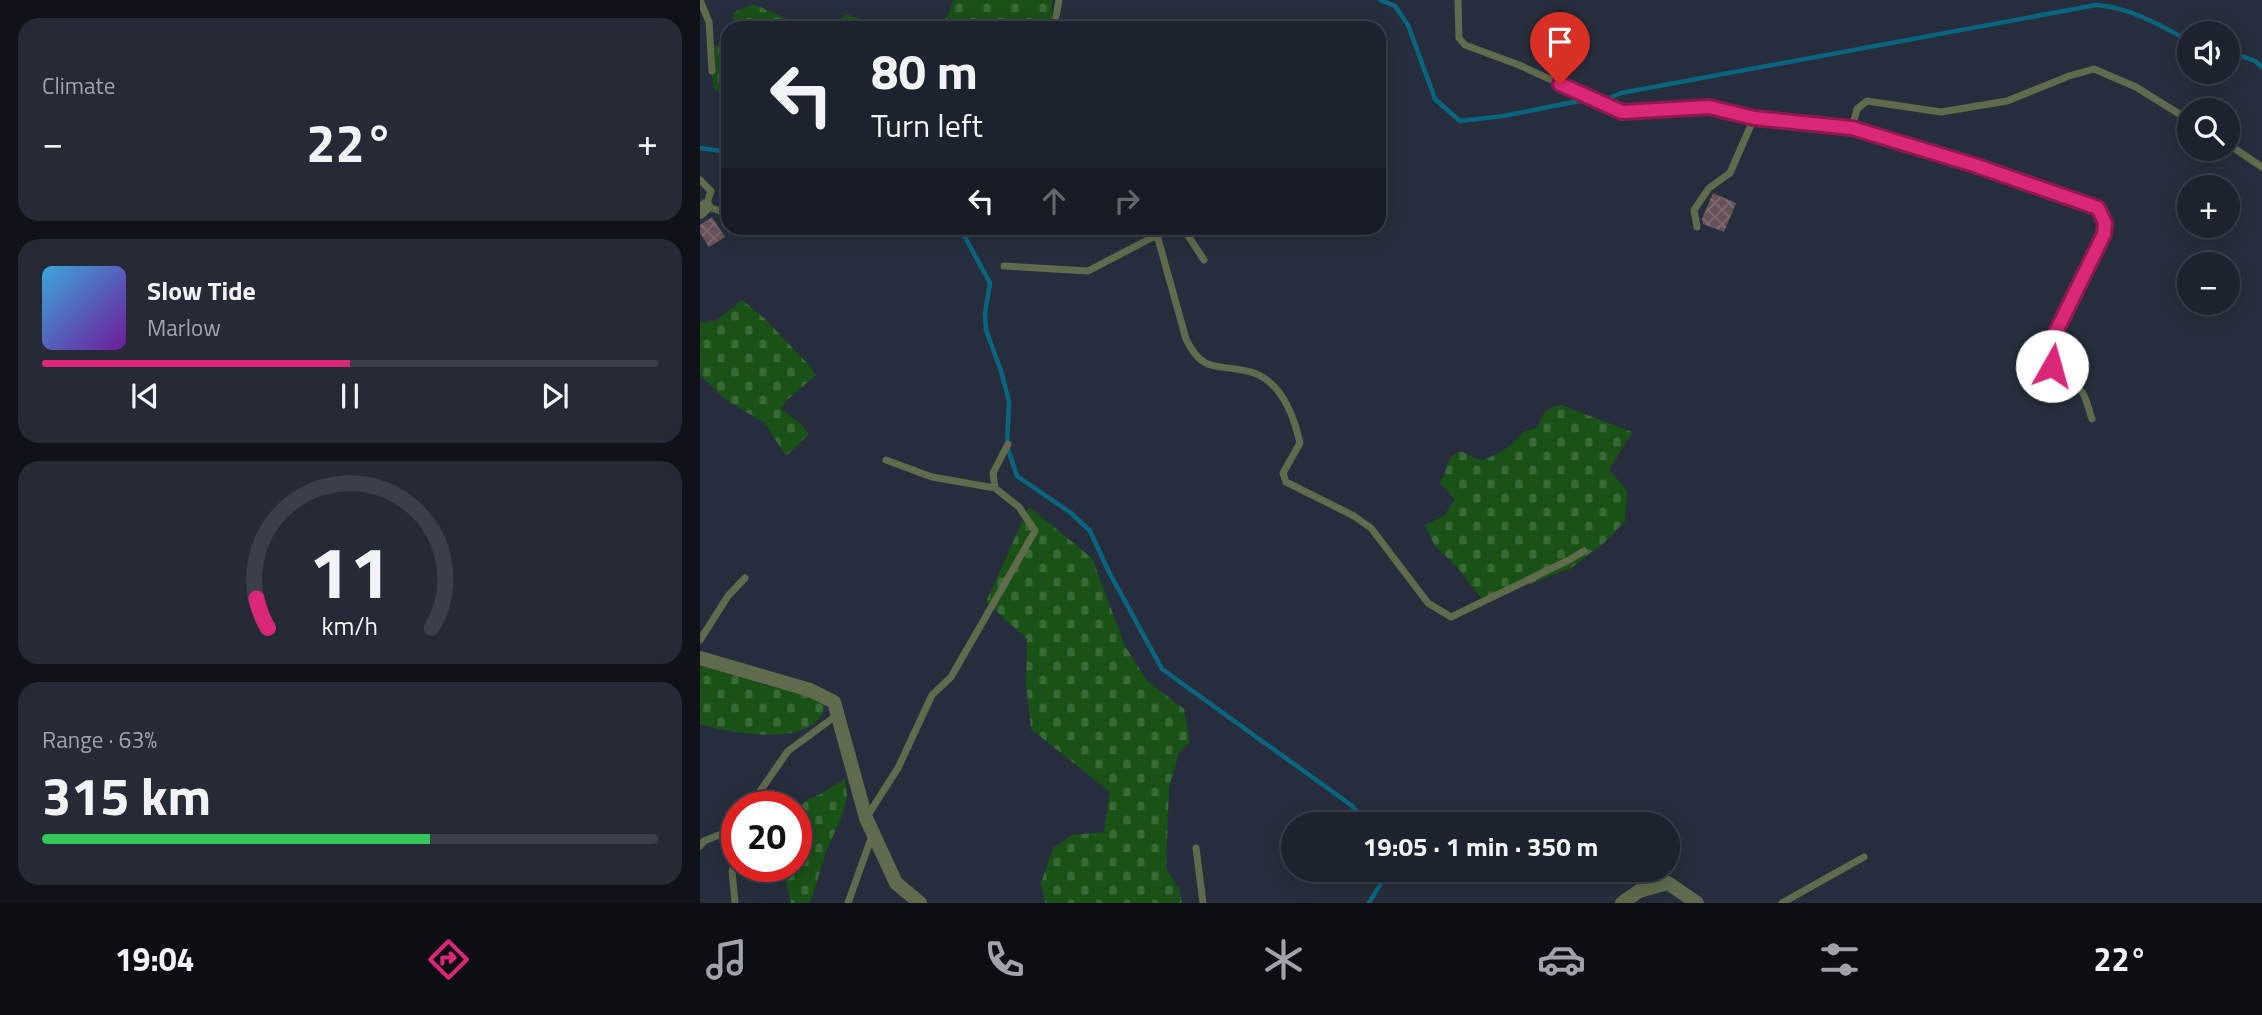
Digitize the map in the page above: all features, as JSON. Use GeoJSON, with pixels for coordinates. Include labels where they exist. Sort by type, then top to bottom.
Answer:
{"type":"FeatureCollection","features":[{"type":"Feature","properties":{"kind":"street"},"geometry":{"type":"LineString","coordinates":[[700,658],[826,696],[834,702],[866,818],[896,883],[920,903]]}},
{"type":"Feature","properties":{"kind":"street"},"geometry":{"type":"LineString","coordinates":[[1622,903],[1639,891],[1668,883],[1698,903]]}},
{"type":"Feature","properties":{"kind":"lane"},"geometry":{"type":"LineString","coordinates":[[700,0],[709,22],[712,71]]}},
{"type":"Feature","properties":{"kind":"lane"},"geometry":{"type":"LineString","coordinates":[[1055,21],[1059,0]]}},
{"type":"Feature","properties":{"kind":"lane"},"geometry":{"type":"LineString","coordinates":[[1458,0],[1459,38],[1465,45],[1519,65],[1622,112],[1709,107],[1754,118],[1852,128],[1974,165],[2098,208],[2105,223],[2104,234],[2050,344],[2048,355],[2052,366],[2083,393],[2092,419]]}},
{"type":"Feature","properties":{"kind":"lane"},"geometry":{"type":"LineString","coordinates":[[1852,128],[1857,109],[1867,101],[1941,112],[2007,101],[2094,69],[2136,87],[2177,113]]}},
{"type":"Feature","properties":{"kind":"lane"},"geometry":{"type":"LineString","coordinates":[[1697,227],[1694,210],[1709,188],[1730,173],[1754,118]]}},
{"type":"Feature","properties":{"kind":"lane"},"geometry":{"type":"LineString","coordinates":[[2240,152],[2262,167]]}},
{"type":"Feature","properties":{"kind":"lane"},"geometry":{"type":"LineString","coordinates":[[700,180],[711,191],[703,209],[721,212]]}},
{"type":"Feature","properties":{"kind":"lane"},"geometry":{"type":"LineString","coordinates":[[1004,266],[1088,271],[1150,235]]}},
{"type":"Feature","properties":{"kind":"lane"},"geometry":{"type":"LineString","coordinates":[[1158,235],[1186,339],[1194,355],[1204,363],[1255,373],[1272,385],[1295,419],[1300,443],[1283,473],[1286,482],[1354,516],[1371,528],[1428,603],[1451,617],[1584,551]]}},
{"type":"Feature","properties":{"kind":"lane"},"geometry":{"type":"LineString","coordinates":[[1188,235],[1205,260]]}},
{"type":"Feature","properties":{"kind":"lane"},"geometry":{"type":"LineString","coordinates":[[995,488],[993,472],[1007,444]]}},
{"type":"Feature","properties":{"kind":"lane"},"geometry":{"type":"LineString","coordinates":[[866,818],[898,768],[932,695],[951,677],[1035,531],[1019,507],[995,488],[932,477],[886,460]]}},
{"type":"Feature","properties":{"kind":"lane"},"geometry":{"type":"LineString","coordinates":[[700,640],[728,596],[745,578]]}},
{"type":"Feature","properties":{"kind":"lane"},"geometry":{"type":"LineString","coordinates":[[760,791],[788,751],[838,714]]}},
{"type":"Feature","properties":{"kind":"lane"},"geometry":{"type":"LineString","coordinates":[[848,903],[873,832]]}},
{"type":"Feature","properties":{"kind":"lane"},"geometry":{"type":"LineString","coordinates":[[700,846],[704,841],[721,835]]}},
{"type":"Feature","properties":{"kind":"lane"},"geometry":{"type":"LineString","coordinates":[[1195,848],[1203,903]]}},
{"type":"Feature","properties":{"kind":"lane"},"geometry":{"type":"LineString","coordinates":[[1782,903],[1864,857]]}},
{"type":"Feature","properties":{"kind":"lane"},"geometry":{"type":"LineString","coordinates":[[734,882],[735,903]]}},
{"type":"Feature","properties":{"kind":"green space"},"geometry":{"type":"Polygon","coordinates":[[[954,0],[1052,0],[1052,21],[943,21],[954,0]]]}},
{"type":"Feature","properties":{"kind":"green space"},"geometry":{"type":"Polygon","coordinates":[[[753,4],[791,21],[734,21],[733,13],[753,4]]]}},
{"type":"Feature","properties":{"kind":"green space"},"geometry":{"type":"Polygon","coordinates":[[[846,14],[866,21],[838,21],[846,14]]]}},
{"type":"Feature","properties":{"kind":"green space"},"geometry":{"type":"Polygon","coordinates":[[[708,46],[721,46],[721,90],[714,90],[708,46]]]}},
{"type":"Feature","properties":{"kind":"green space"},"geometry":{"type":"Polygon","coordinates":[[[742,300],[764,318],[816,375],[787,400],[781,409],[809,434],[786,456],[765,423],[726,400],[700,375],[700,323],[717,320],[742,300]]]}},
{"type":"Feature","properties":{"kind":"green space"},"geometry":{"type":"Polygon","coordinates":[[[1561,405],[1632,432],[1609,470],[1627,491],[1625,521],[1605,542],[1571,568],[1484,602],[1458,568],[1435,546],[1425,525],[1444,516],[1455,499],[1440,483],[1451,457],[1460,451],[1481,461],[1499,453],[1523,432],[1538,427],[1552,407],[1561,405]]]}},
{"type":"Feature","properties":{"kind":"green space"},"geometry":{"type":"Polygon","coordinates":[[[1029,507],[1092,558],[1125,646],[1147,681],[1184,709],[1190,742],[1179,753],[1169,787],[1166,868],[1180,891],[1182,903],[1045,903],[1041,883],[1053,848],[1072,835],[1104,832],[1110,792],[1031,729],[1026,682],[1027,639],[986,602],[1029,507]]]}},
{"type":"Feature","properties":{"kind":"green space"},"geometry":{"type":"Polygon","coordinates":[[[700,662],[758,683],[802,693],[825,706],[819,719],[806,728],[790,733],[750,734],[700,724],[700,662]]]}},
{"type":"Feature","properties":{"kind":"green space"},"geometry":{"type":"Polygon","coordinates":[[[845,779],[847,796],[842,816],[827,849],[810,903],[791,903],[786,882],[812,882],[812,798],[845,779]]]}},
{"type":"Feature","properties":{"kind":"building"},"geometry":{"type":"Polygon","coordinates":[[[1713,193],[1736,203],[1724,232],[1703,224],[1702,219],[1713,193]]]}},
{"type":"Feature","properties":{"kind":"building"},"geometry":{"type":"Polygon","coordinates":[[[712,217],[721,235],[725,237],[709,247],[700,233],[700,225],[712,217]]]}},
{"type":"Feature","properties":{"kind":"waterway"},"geometry":{"type":"LineString","coordinates":[[1380,0],[1395,6],[1408,25],[1435,99],[1460,121],[1503,116],[1589,99]]}},
{"type":"Feature","properties":{"kind":"waterway"},"geometry":{"type":"LineString","coordinates":[[1598,99],[2096,5],[2132,13],[2177,34]]}},
{"type":"Feature","properties":{"kind":"waterway"},"geometry":{"type":"LineString","coordinates":[[2240,55],[2262,67]]}},
{"type":"Feature","properties":{"kind":"waterway"},"geometry":{"type":"LineString","coordinates":[[700,148],[721,151]]}},
{"type":"Feature","properties":{"kind":"waterway"},"geometry":{"type":"LineString","coordinates":[[964,235],[990,283],[985,313],[986,330],[1009,401],[1007,446],[1017,476],[1071,513],[1090,531],[1109,572],[1162,669],[1357,812]]}},
{"type":"Feature","properties":{"kind":"waterway"},"geometry":{"type":"LineString","coordinates":[[1369,903],[1382,882]]}},
{"type":"Feature","properties":{"kind":"route"},"geometry":{"type":"LineString","coordinates":[[1560,84],[1622,112],[1698,106],[1754,118],[1852,128],[1974,165],[2098,208],[2105,223],[2104,234],[2050,344],[2048,355],[2052,366]]}}]}
